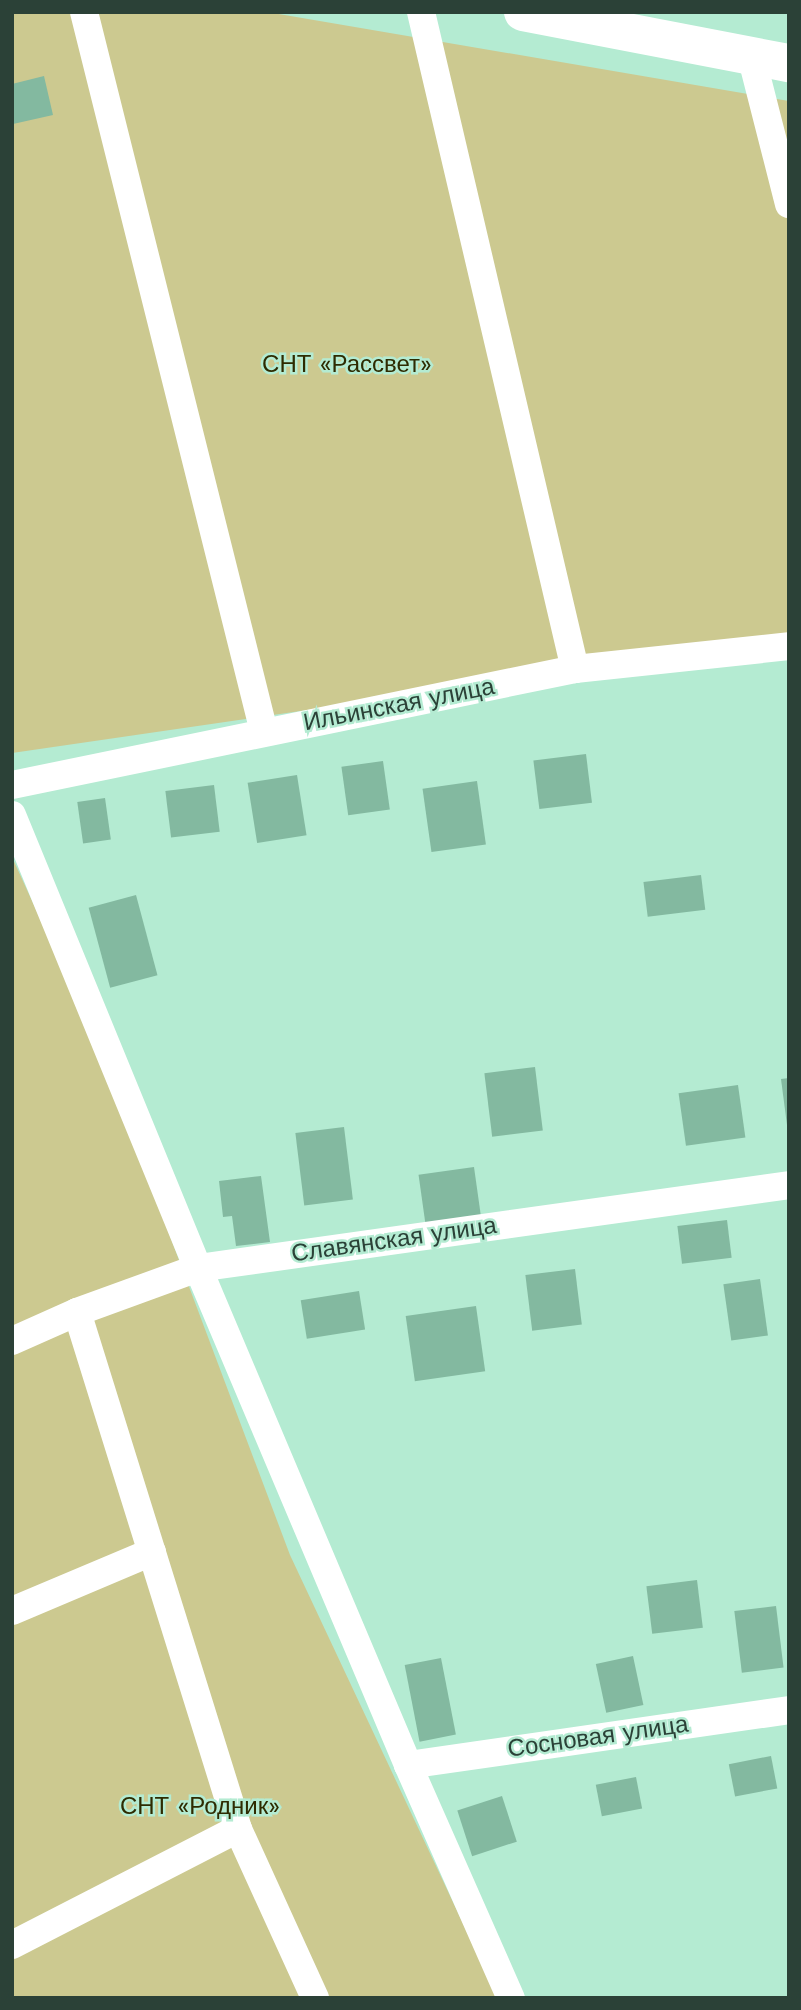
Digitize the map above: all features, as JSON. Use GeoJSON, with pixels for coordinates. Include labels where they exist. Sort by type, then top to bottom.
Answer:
{"type":"FeatureCollection","features":[{"type":"Feature","properties":{"kind":"main road"},"geometry":{"type":"LineString","coordinates":[[523,12],[789,63]]}},
{"type":"Feature","properties":{"kind":"street"},"geometry":{"type":"LineString","coordinates":[[84,12],[264,732]]}},
{"type":"Feature","properties":{"kind":"street"},"geometry":{"type":"LineString","coordinates":[[421,12],[575,669]]}},
{"type":"Feature","properties":{"kind":"street"},"geometry":{"type":"LineString","coordinates":[[751,55],[789,204]]}},
{"type":"Feature","properties":{"kind":"street","name":"Ильинская улица"},"geometry":{"type":"LineString","coordinates":[[12,785],[575,669],[789,646]]}},
{"type":"Feature","properties":{"kind":"street"},"geometry":{"type":"LineString","coordinates":[[12,815],[198,1268],[408,1765],[511,1998]]}},
{"type":"Feature","properties":{"kind":"street","name":"Славянская улица"},"geometry":{"type":"LineString","coordinates":[[12,1341],[77,1312],[198,1268],[789,1185]]}},
{"type":"Feature","properties":{"kind":"street"},"geometry":{"type":"LineString","coordinates":[[77,1312],[238,1829],[315,1998]]}},
{"type":"Feature","properties":{"kind":"street"},"geometry":{"type":"LineString","coordinates":[[12,1611],[152,1552]]}},
{"type":"Feature","properties":{"kind":"street","name":"Сосновая улица"},"geometry":{"type":"LineString","coordinates":[[408,1765],[789,1710]]}},
{"type":"Feature","properties":{"kind":"street"},"geometry":{"type":"LineString","coordinates":[[12,1945],[238,1829]]}},
{"type":"Feature","properties":{"kind":"green space","name":"СНТ «Рассвет»"},"geometry":{"type":"Polygon","coordinates":[[[12,12],[267,12],[789,101],[789,640],[12,753],[12,12]]]}},
{"type":"Feature","properties":{"kind":"green space","name":"СНТ «Родник»"},"geometry":{"type":"Polygon","coordinates":[[[12,857],[100,1050],[290,1555],[498,1998],[12,1998],[12,857]]]}},
{"type":"Feature","properties":{"kind":"building"},"geometry":{"type":"Polygon","coordinates":[[[44,76],[53,115],[13,124],[12,84],[44,76]]]}},
{"type":"Feature","properties":{"kind":"building"},"geometry":{"type":"Polygon","coordinates":[[[586,754],[592,803],[539,809],[533,760],[586,754]]]}},
{"type":"Feature","properties":{"kind":"building"},"geometry":{"type":"Polygon","coordinates":[[[383,761],[390,810],[348,815],[341,767],[383,761]]]}},
{"type":"Feature","properties":{"kind":"building"},"geometry":{"type":"Polygon","coordinates":[[[297,775],[307,835],[257,843],[248,783],[297,775]]]}},
{"type":"Feature","properties":{"kind":"building"},"geometry":{"type":"Polygon","coordinates":[[[477,781],[486,844],[431,852],[423,789],[477,781]]]}},
{"type":"Feature","properties":{"kind":"building"},"geometry":{"type":"Polygon","coordinates":[[[214,785],[220,832],[171,838],[165,791],[214,785]]]}},
{"type":"Feature","properties":{"kind":"building"},"geometry":{"type":"Polygon","coordinates":[[[105,798],[111,840],[83,843],[77,802],[105,798]]]}},
{"type":"Feature","properties":{"kind":"building"},"geometry":{"type":"Polygon","coordinates":[[[701,875],[705,910],[648,917],[643,882],[701,875]]]}},
{"type":"Feature","properties":{"kind":"building"},"geometry":{"type":"Polygon","coordinates":[[[136,895],[157,975],[110,988],[89,908],[136,895]]]}},
{"type":"Feature","properties":{"kind":"building"},"geometry":{"type":"Polygon","coordinates":[[[535,1067],[543,1131],[492,1137],[484,1073],[535,1067]]]}},
{"type":"Feature","properties":{"kind":"building"},"geometry":{"type":"Polygon","coordinates":[[[789,1078],[789,1124],[787,1125],[781,1079],[789,1078]]]}},
{"type":"Feature","properties":{"kind":"building"},"geometry":{"type":"Polygon","coordinates":[[[738,1085],[745,1137],[686,1146],[679,1093],[738,1085]]]}},
{"type":"Feature","properties":{"kind":"building"},"geometry":{"type":"Polygon","coordinates":[[[344,1127],[353,1199],[304,1205],[295,1133],[344,1127]]]}},
{"type":"Feature","properties":{"kind":"building"},"geometry":{"type":"Polygon","coordinates":[[[474,1167],[481,1217],[426,1224],[419,1175],[474,1167]]]}},
{"type":"Feature","properties":{"kind":"building"},"geometry":{"type":"Polygon","coordinates":[[[261,1176],[270,1242],[236,1246],[232,1216],[223,1217],[219,1181],[261,1176]]]}},
{"type":"Feature","properties":{"kind":"building"},"geometry":{"type":"Polygon","coordinates":[[[727,1220],[732,1258],[682,1264],[677,1226],[727,1220]]]}},
{"type":"Feature","properties":{"kind":"building"},"geometry":{"type":"Polygon","coordinates":[[[575,1269],[582,1325],[532,1331],[525,1275],[575,1269]]]}},
{"type":"Feature","properties":{"kind":"building"},"geometry":{"type":"Polygon","coordinates":[[[760,1279],[768,1335],[731,1341],[723,1284],[760,1279]]]}},
{"type":"Feature","properties":{"kind":"building"},"geometry":{"type":"Polygon","coordinates":[[[359,1291],[365,1330],[307,1339],[301,1300],[359,1291]]]}},
{"type":"Feature","properties":{"kind":"building"},"geometry":{"type":"Polygon","coordinates":[[[476,1306],[485,1371],[415,1381],[406,1316],[476,1306]]]}},
{"type":"Feature","properties":{"kind":"building"},"geometry":{"type":"Polygon","coordinates":[[[697,1580],[703,1628],[652,1634],[646,1586],[697,1580]]]}},
{"type":"Feature","properties":{"kind":"building"},"geometry":{"type":"Polygon","coordinates":[[[776,1606],[784,1668],[742,1673],[734,1611],[776,1606]]]}},
{"type":"Feature","properties":{"kind":"building"},"geometry":{"type":"Polygon","coordinates":[[[633,1656],[643,1705],[606,1713],[596,1664],[633,1656]]]}},
{"type":"Feature","properties":{"kind":"building"},"geometry":{"type":"Polygon","coordinates":[[[441,1658],[456,1735],[420,1742],[405,1665],[441,1658]]]}},
{"type":"Feature","properties":{"kind":"building"},"geometry":{"type":"Polygon","coordinates":[[[771,1756],[777,1788],[735,1797],[729,1764],[771,1756]]]}},
{"type":"Feature","properties":{"kind":"building"},"geometry":{"type":"Polygon","coordinates":[[[636,1777],[642,1808],[602,1816],[596,1785],[636,1777]]]}},
{"type":"Feature","properties":{"kind":"building"},"geometry":{"type":"Polygon","coordinates":[[[502,1796],[517,1842],[472,1856],[457,1811],[502,1796]]]}}]}
